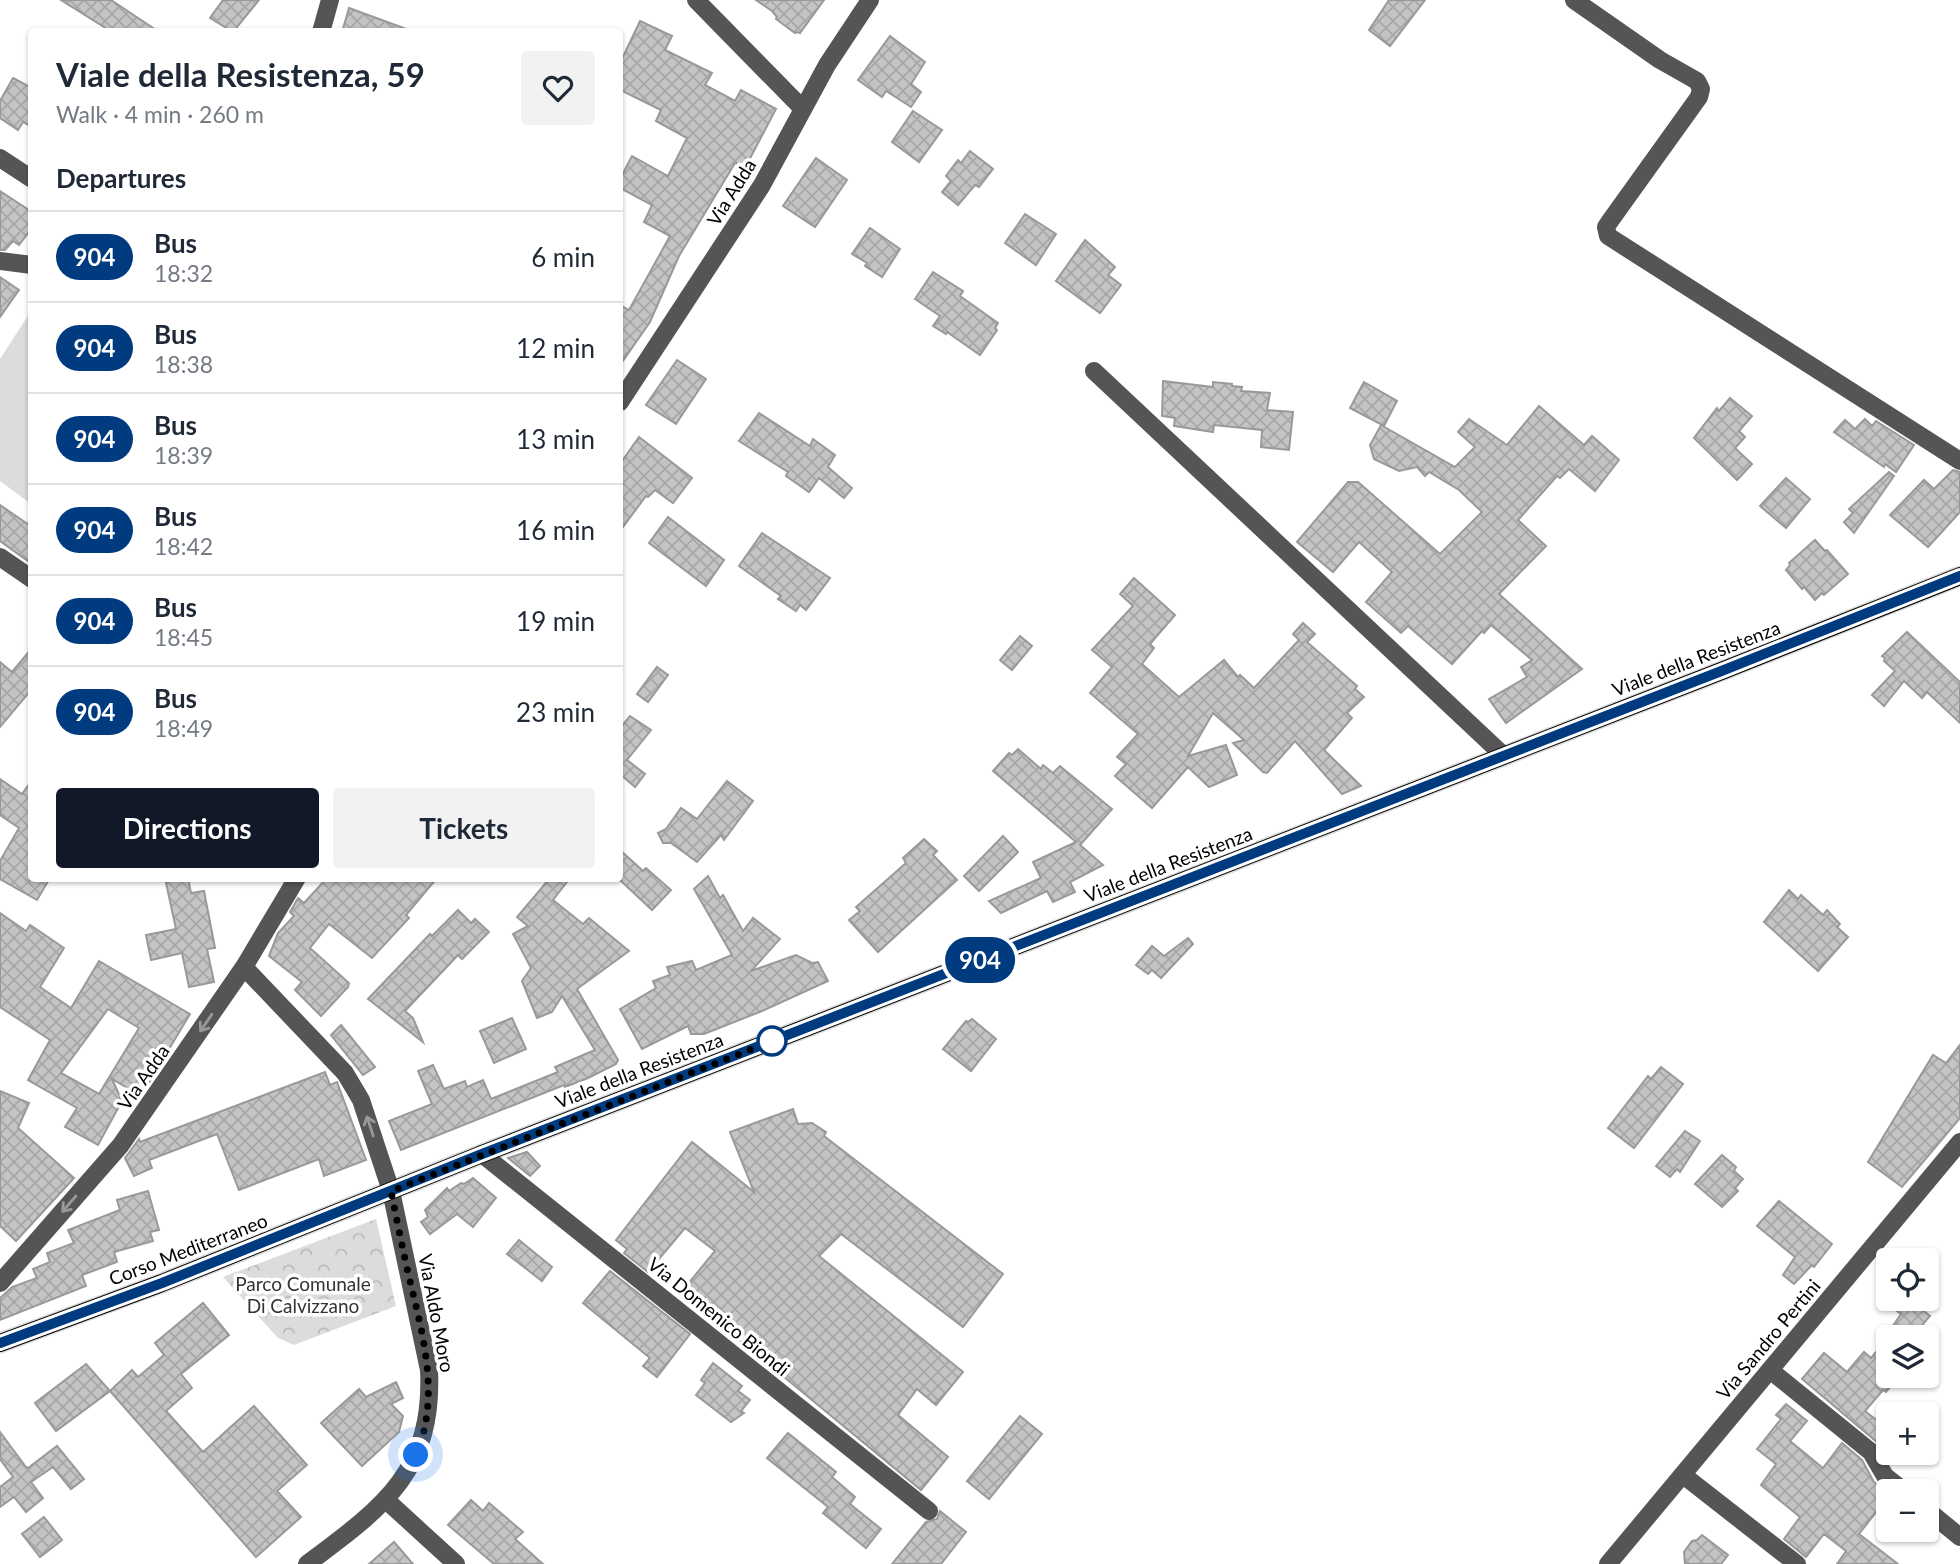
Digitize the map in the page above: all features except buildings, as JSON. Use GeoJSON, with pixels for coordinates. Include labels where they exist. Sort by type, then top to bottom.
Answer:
{"type":"FeatureCollection","features":[{"type":"Feature","properties":{"kind":"main road","name":"Viale della Resistenza"},"geometry":{"type":"LineString","coordinates":[[391,1191],[1960,576]]}},
{"type":"Feature","properties":{"kind":"main road","name":"Corso Mediterraneo"},"geometry":{"type":"LineString","coordinates":[[0,1343],[162,1283],[391,1191]]}},
{"type":"Feature","properties":{"kind":"street"},"geometry":{"type":"LineString","coordinates":[[322,28],[330,0]]}},
{"type":"Feature","properties":{"kind":"street"},"geometry":{"type":"LineString","coordinates":[[696,0],[802,108]]}},
{"type":"Feature","properties":{"kind":"street","name":"Via Adda"},"geometry":{"type":"LineString","coordinates":[[623,397],[762,185],[827,65],[870,0]]}},
{"type":"Feature","properties":{"kind":"street"},"geometry":{"type":"LineString","coordinates":[[1574,0],[1660,60],[1697,81],[1702,89],[1699,97],[1606,227],[1608,236],[1960,461]]}},
{"type":"Feature","properties":{"kind":"street"},"geometry":{"type":"LineString","coordinates":[[0,158],[28,176]]}},
{"type":"Feature","properties":{"kind":"street"},"geometry":{"type":"LineString","coordinates":[[0,261],[28,264]]}},
{"type":"Feature","properties":{"kind":"street"},"geometry":{"type":"LineString","coordinates":[[1094,371],[1503,755]]}},
{"type":"Feature","properties":{"kind":"street"},"geometry":{"type":"LineString","coordinates":[[0,557],[28,576]]}},
{"type":"Feature","properties":{"kind":"street","name":"Via Adda"},"geometry":{"type":"LineString","coordinates":[[0,1283],[120,1146],[244,967],[295,882]]}},
{"type":"Feature","properties":{"kind":"street","name":"Via Aldo Moro"},"geometry":{"type":"LineString","coordinates":[[244,967],[345,1073],[361,1100],[391,1191],[429,1370],[430,1390],[423,1439],[409,1471],[386,1500],[345,1536],[307,1564]]}},
{"type":"Feature","properties":{"kind":"street","name":"Via Sandro Pertini"},"geometry":{"type":"LineString","coordinates":[[1608,1564],[1960,1142]]}},
{"type":"Feature","properties":{"kind":"street","name":"Via Domenico Biondi"},"geometry":{"type":"LineString","coordinates":[[482,1154],[929,1511]]}},
{"type":"Feature","properties":{"kind":"street"},"geometry":{"type":"LineString","coordinates":[[1770,1370],[1871,1452],[1889,1479]]}},
{"type":"Feature","properties":{"kind":"street"},"geometry":{"type":"LineString","coordinates":[[1683,1475],[1797,1564]]}},
{"type":"Feature","properties":{"kind":"street"},"geometry":{"type":"LineString","coordinates":[[386,1500],[456,1564]]}},
{"type":"Feature","properties":{"kind":"street"},"geometry":{"type":"LineString","coordinates":[[1939,1520],[1960,1537]]}},
{"type":"Feature","properties":{"kind":"green space"},"geometry":{"type":"Polygon","coordinates":[[[28,316],[28,502],[0,481],[0,359],[28,316]]]}},
{"type":"Feature","properties":{"kind":"green space","name":"Parco Comunale Di Calvizzano"},"geometry":{"type":"Polygon","coordinates":[[[376,1219],[396,1306],[294,1345],[278,1338],[223,1277],[376,1219]]]}},
{"type":"Feature","properties":{"kind":"bus line","name":"904"},"geometry":{"type":"LineString","coordinates":[[0,1343],[162,1283],[482,1154],[1960,576]]}},
{"type":"Feature","properties":{"kind":"route"},"geometry":{"type":"LineString","coordinates":[[416,1455],[423,1439],[428,1410],[429,1370],[391,1191],[775,1040],[772,1041]]}}]}
